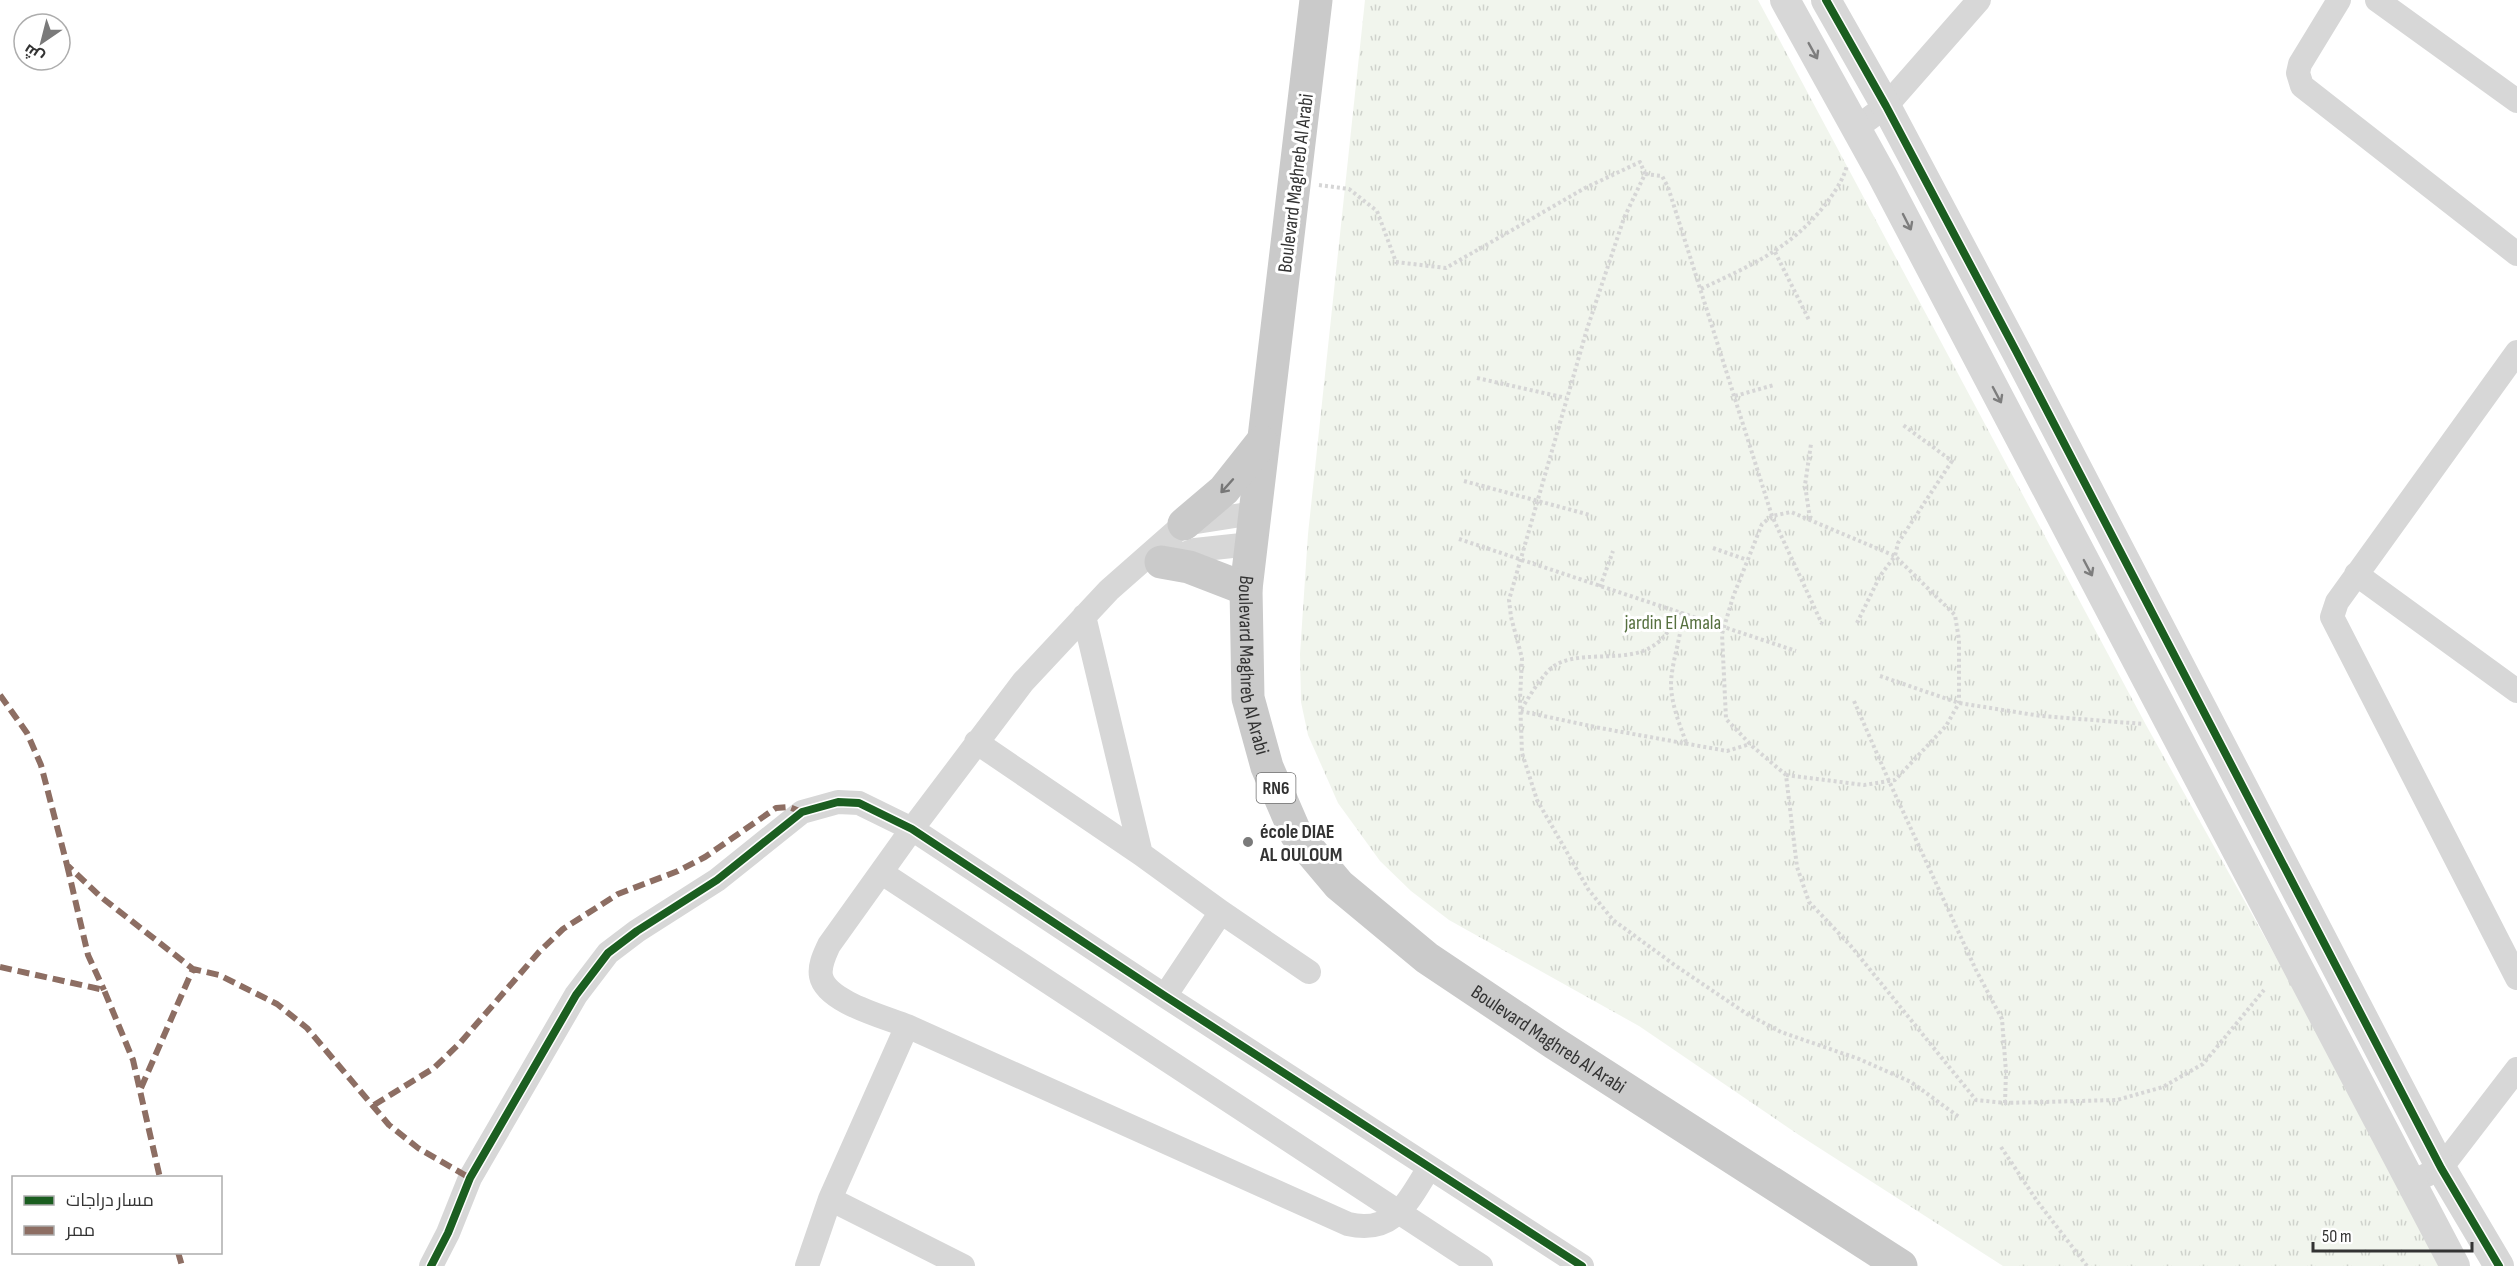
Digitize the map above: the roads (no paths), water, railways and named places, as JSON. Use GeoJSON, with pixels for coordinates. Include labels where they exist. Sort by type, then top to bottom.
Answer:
{"type":"FeatureCollection","features":[{"type":"Feature","properties":{"kind":"main road","name":"Boulevard Maghreb Al Arabi"},"geometry":{"type":"LineString","coordinates":[[1316,0],[1246,589],[1248,698],[1267,767],[1296,834],[1339,885],[1437,965],[1901,1266]]}},
{"type":"Feature","properties":{"kind":"main road"},"geometry":{"type":"LineString","coordinates":[[1184,524],[1224,490],[1263,441]]}},
{"type":"Feature","properties":{"kind":"main road"},"geometry":{"type":"LineString","coordinates":[[1161,562],[1189,567],[1246,589]]}},
{"type":"Feature","properties":{"kind":"street"},"geometry":{"type":"LineString","coordinates":[[1785,0],[1882,175],[2410,1183],[2456,1266]]}},
{"type":"Feature","properties":{"kind":"street"},"geometry":{"type":"LineString","coordinates":[[1826,0],[1886,106],[2016,351],[2441,1168],[2499,1266]]}},
{"type":"Feature","properties":{"kind":"street"},"geometry":{"type":"LineString","coordinates":[[1856,129],[1886,106],[1979,0]]}},
{"type":"Feature","properties":{"kind":"street"},"geometry":{"type":"LineString","coordinates":[[2339,0],[2300,64],[2298,73],[2302,86],[2517,254]]}},
{"type":"Feature","properties":{"kind":"street"},"geometry":{"type":"LineString","coordinates":[[2377,0],[2517,101]]}},
{"type":"Feature","properties":{"kind":"street"},"geometry":{"type":"LineString","coordinates":[[1982,368],[2016,351]]}},
{"type":"Feature","properties":{"kind":"street"},"geometry":{"type":"LineString","coordinates":[[2517,352],[2356,574],[2337,602],[2332,617],[2517,978]]}},
{"type":"Feature","properties":{"kind":"street"},"geometry":{"type":"LineString","coordinates":[[1252,528],[1184,524],[1121,579],[1084,616],[1023,682],[912,829],[829,945],[822,961],[821,976],[831,993],[844,1001],[907,1026],[1330,1217],[1364,1228],[1379,1224],[1399,1213],[1429,1168]]}},
{"type":"Feature","properties":{"kind":"street"},"geometry":{"type":"LineString","coordinates":[[1121,579],[1252,528]]}},
{"type":"Feature","properties":{"kind":"street"},"geometry":{"type":"LineString","coordinates":[[2356,574],[2517,691]]}},
{"type":"Feature","properties":{"kind":"street"},"geometry":{"type":"LineString","coordinates":[[1084,616],[1141,854]]}},
{"type":"Feature","properties":{"kind":"street"},"geometry":{"type":"LineString","coordinates":[[976,742],[1309,972]]}},
{"type":"Feature","properties":{"kind":"street"},"geometry":{"type":"LineString","coordinates":[[431,1266],[448,1233],[470,1178],[576,994],[608,952],[717,880],[802,812],[838,802],[859,803],[912,829],[1582,1266]]}},
{"type":"Feature","properties":{"kind":"street"},"geometry":{"type":"LineString","coordinates":[[882,873],[1481,1266]]}},
{"type":"Feature","properties":{"kind":"street"},"geometry":{"type":"LineString","coordinates":[[1165,996],[1221,912]]}},
{"type":"Feature","properties":{"kind":"street"},"geometry":{"type":"LineString","coordinates":[[807,1266],[830,1199],[907,1026]]}},
{"type":"Feature","properties":{"kind":"street"},"geometry":{"type":"LineString","coordinates":[[2410,1183],[2441,1168],[2517,1069]]}},
{"type":"Feature","properties":{"kind":"street"},"geometry":{"type":"LineString","coordinates":[[830,1199],[963,1266]]}},
{"type":"Feature","properties":{"kind":"place","name":"école DIAE AL OULOUM"},"geometry":{"type":"Point","coordinates":[1248,842]}},
{"type":"Feature","properties":{"kind":"park label","name":"jardin El Amala"},"geometry":{"type":"Point","coordinates":[1673,622]}}]}
